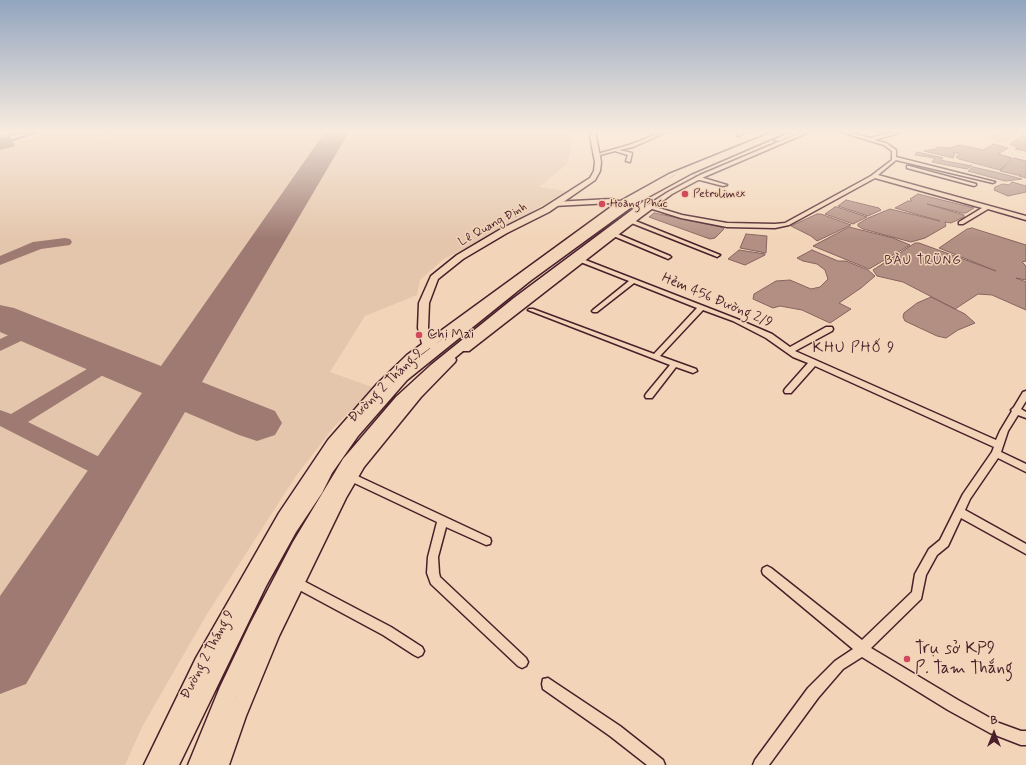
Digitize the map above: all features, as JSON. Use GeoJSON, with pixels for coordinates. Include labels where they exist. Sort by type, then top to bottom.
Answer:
{"type":"FeatureCollection","features":[{"type":"Feature","properties":{"kind":"main road","name":"Lê Quang Định"},"geometry":{"type":"LineString","coordinates":[[434,346],[427,343],[423,328],[424,303],[434,278],[449,264],[554,204],[593,179],[597,171],[597,168]]}},
{"type":"Feature","properties":{"kind":"main road","name":"Đường 2 Tháng 9"},"geometry":{"type":"LineString","coordinates":[[220,765],[237,716],[269,639],[296,582],[359,464],[383,434],[446,364],[578,259],[666,178],[691,168]]}},
{"type":"Feature","properties":{"kind":"main road","name":"Đường 2 Tháng 9"},"geometry":{"type":"LineString","coordinates":[[675,187],[711,168]]}},
{"type":"Feature","properties":{"kind":"main road","name":"Đường 2 Tháng 9"},"geometry":{"type":"LineString","coordinates":[[154,765],[202,664],[276,530],[312,471],[332,443],[376,392],[411,358],[434,346],[636,205],[722,168]]}},
{"type":"Feature","properties":{"kind":"main road","name":"Đường 2 Tháng 9"},"geometry":{"type":"LineString","coordinates":[[199,765],[227,694],[257,631],[299,547],[348,463],[401,400],[435,368],[518,300],[578,259],[631,220],[636,205]]}},
{"type":"Feature","properties":{"kind":"main road","name":"Đường 2 Tháng 9"},"geometry":{"type":"LineString","coordinates":[[167,765],[260,580],[326,470],[353,432],[402,377],[434,346]]}},
{"type":"Feature","properties":{"kind":"street"},"geometry":{"type":"LineString","coordinates":[[554,204],[611,201],[727,225],[781,225],[787,224],[817,209],[875,176],[885,168]]}},
{"type":"Feature","properties":{"kind":"street"},"geometry":{"type":"LineString","coordinates":[[909,168],[974,185]]}},
{"type":"Feature","properties":{"kind":"street"},"geometry":{"type":"LineString","coordinates":[[934,168],[993,182]]}},
{"type":"Feature","properties":{"kind":"street"},"geometry":{"type":"LineString","coordinates":[[875,176],[1026,218]]}},
{"type":"Feature","properties":{"kind":"street"},"geometry":{"type":"LineString","coordinates":[[698,178],[725,185]]}},
{"type":"Feature","properties":{"kind":"street"},"geometry":{"type":"LineString","coordinates":[[961,223],[987,207]]}},
{"type":"Feature","properties":{"kind":"street"},"geometry":{"type":"LineString","coordinates":[[631,220],[716,255]]}},
{"type":"Feature","properties":{"kind":"street"},"geometry":{"type":"LineString","coordinates":[[613,234],[668,257]]}},
{"type":"Feature","properties":{"kind":"street","name":"Hẻm 456 Đường 2/9"},"geometry":{"type":"LineString","coordinates":[[578,259],[720,314],[766,335],[790,350],[814,362],[997,449],[1026,468]]}},
{"type":"Feature","properties":{"kind":"street"},"geometry":{"type":"LineString","coordinates":[[594,311],[633,280]]}},
{"type":"Feature","properties":{"kind":"street"},"geometry":{"type":"LineString","coordinates":[[655,357],[702,307]]}},
{"type":"Feature","properties":{"kind":"street"},"geometry":{"type":"LineString","coordinates":[[531,310],[693,371]]}},
{"type":"Feature","properties":{"kind":"street"},"geometry":{"type":"LineString","coordinates":[[790,350],[829,329]]}},
{"type":"Feature","properties":{"kind":"street"},"geometry":{"type":"LineString","coordinates":[[788,392],[814,362]]}},
{"type":"Feature","properties":{"kind":"street"},"geometry":{"type":"LineString","coordinates":[[649,396],[675,364]]}},
{"type":"Feature","properties":{"kind":"street"},"geometry":{"type":"LineString","coordinates":[[760,765],[813,693],[839,665],[854,656],[917,595],[921,574],[933,552],[944,543],[966,497],[1021,412],[1026,394]]}},
{"type":"Feature","properties":{"kind":"street"},"geometry":{"type":"LineString","coordinates":[[351,478],[486,541]]}},
{"type":"Feature","properties":{"kind":"street"},"geometry":{"type":"LineString","coordinates":[[960,512],[1026,549]]}},
{"type":"Feature","properties":{"kind":"street"},"geometry":{"type":"LineString","coordinates":[[442,521],[433,557],[432,573],[435,580],[522,662]]}},
{"type":"Feature","properties":{"kind":"street"},"geometry":{"type":"LineString","coordinates":[[767,571],[861,649],[978,719],[995,728],[1021,738],[1026,738]]}},
{"type":"Feature","properties":{"kind":"street"},"geometry":{"type":"LineString","coordinates":[[296,582],[386,631],[418,651]]}},
{"type":"Feature","properties":{"kind":"street"},"geometry":{"type":"LineString","coordinates":[[548,684],[658,765]]}},
{"type":"Feature","properties":{"kind":"shaded area"},"geometry":{"type":"Polygon","coordinates":[[[0,168],[562,168],[539,187],[566,191],[507,227],[444,259],[420,280],[417,295],[365,316],[330,372],[375,388],[334,427],[296,476],[207,614],[142,727],[125,765],[0,765],[0,168]]]}},
{"type":"Feature","properties":{"kind":"shaded area"},"geometry":{"type":"Polygon","coordinates":[[[972,168],[976,168],[1022,179],[1005,181],[968,171],[972,168]]]}},
{"type":"Feature","properties":{"kind":"shaded area"},"geometry":{"type":"Polygon","coordinates":[[[991,168],[1002,168],[1000,170],[991,168]]]}},
{"type":"Feature","properties":{"kind":"shaded area"},"geometry":{"type":"Polygon","coordinates":[[[1004,168],[1026,168],[1026,178],[1019,176],[1021,175],[1000,171],[1004,168]]]}},
{"type":"Feature","properties":{"kind":"shaded area"},"geometry":{"type":"Polygon","coordinates":[[[1012,182],[1026,186],[1026,192],[1008,196],[994,190],[995,187],[1003,184],[1009,185],[1012,182]]]}},
{"type":"Feature","properties":{"kind":"shaded area"},"geometry":{"type":"Polygon","coordinates":[[[918,194],[974,208],[966,213],[962,213],[927,204],[964,215],[964,217],[951,223],[945,222],[946,226],[925,238],[911,242],[863,229],[858,226],[858,224],[868,218],[890,209],[940,221],[895,208],[908,201],[912,201],[910,199],[918,194]]]}},
{"type":"Feature","properties":{"kind":"shaded area"},"geometry":{"type":"Polygon","coordinates":[[[846,200],[879,208],[881,210],[868,216],[838,206],[846,200]]]}},
{"type":"Feature","properties":{"kind":"shaded area"},"geometry":{"type":"Polygon","coordinates":[[[835,207],[867,217],[853,224],[825,214],[835,207]]]}},
{"type":"Feature","properties":{"kind":"shaded area"},"geometry":{"type":"Polygon","coordinates":[[[654,213],[721,227],[724,229],[715,238],[710,239],[649,217],[654,213]]]}},
{"type":"Feature","properties":{"kind":"shaded area"},"geometry":{"type":"Polygon","coordinates":[[[817,214],[821,214],[851,225],[817,241],[811,236],[791,226],[817,214]]]}},
{"type":"Feature","properties":{"kind":"shaded area"},"geometry":{"type":"Polygon","coordinates":[[[849,227],[893,238],[910,245],[869,269],[813,246],[849,227]]]}},
{"type":"Feature","properties":{"kind":"shaded area"},"geometry":{"type":"Polygon","coordinates":[[[972,228],[1026,245],[1026,261],[1022,262],[1026,266],[1026,280],[1016,278],[1026,282],[1026,310],[992,295],[978,294],[955,309],[903,282],[877,276],[873,270],[915,243],[919,243],[996,271],[939,248],[967,229],[972,228]]]}},
{"type":"Feature","properties":{"kind":"shaded area"},"geometry":{"type":"Polygon","coordinates":[[[746,234],[767,236],[766,253],[740,248],[746,234]]]}},
{"type":"Feature","properties":{"kind":"shaded area"},"geometry":{"type":"Polygon","coordinates":[[[739,250],[765,255],[745,265],[728,259],[739,250]]]}},
{"type":"Feature","properties":{"kind":"shaded area"},"geometry":{"type":"Polygon","coordinates":[[[812,250],[838,261],[846,261],[868,270],[875,276],[861,288],[839,303],[851,309],[830,323],[802,310],[780,306],[773,308],[753,299],[754,294],[776,281],[790,280],[811,289],[820,287],[828,279],[825,270],[817,264],[797,258],[812,250]]]}},
{"type":"Feature","properties":{"kind":"shaded area"},"geometry":{"type":"Polygon","coordinates":[[[931,297],[965,314],[975,323],[958,330],[946,338],[937,336],[905,321],[903,317],[904,313],[917,303],[931,297]]]}},
{"type":"Feature","properties":{"kind":"taxiway"},"geometry":{"type":"LineString","coordinates":[[0,261],[38,245],[65,242]]}},
{"type":"Feature","properties":{"kind":"taxiway"},"geometry":{"type":"LineString","coordinates":[[0,346],[30,330]]}},
{"type":"Feature","properties":{"kind":"taxiway"},"geometry":{"type":"LineString","coordinates":[[12,423],[110,363]]}},
{"type":"Feature","properties":{"kind":"taxiway"},"geometry":{"type":"LineString","coordinates":[[0,417],[12,423]]}},
{"type":"Feature","properties":{"kind":"taxiway"},"geometry":{"type":"LineString","coordinates":[[12,423],[116,475]]}},
{"type":"Feature","properties":{"kind":"runway"},"geometry":{"type":"LineString","coordinates":[[173,388],[314,168]]}},
{"type":"Feature","properties":{"kind":"runway"},"geometry":{"type":"LineString","coordinates":[[0,317],[173,388]]}},
{"type":"Feature","properties":{"kind":"runway"},"geometry":{"type":"LineString","coordinates":[[0,658],[173,388]]}},
{"type":"Feature","properties":{"kind":"runway"},"geometry":{"type":"LineString","coordinates":[[173,388],[257,423]]}},
{"type":"Feature","properties":{"kind":"place","name":"Petrolimex"},"geometry":{"type":"Point","coordinates":[685,194]}},
{"type":"Feature","properties":{"kind":"place","name":"Hoàng Phúc"},"geometry":{"type":"Point","coordinates":[602,204]}},
{"type":"Feature","properties":{"kind":"place","name":"Chị Mai"},"geometry":{"type":"Point","coordinates":[419,335]}},
{"type":"Feature","properties":{"kind":"place","name":"Trụ sở KP9 P. Tam Thắng"},"geometry":{"type":"Point","coordinates":[907,659]}},
{"type":"Feature","properties":{"kind":"district","name":"BÀU TRŨNG"},"geometry":{"type":"Point","coordinates":[923,261]}},
{"type":"Feature","properties":{"kind":"district","name":"KHU PHỐ 9"},"geometry":{"type":"Point","coordinates":[854,349]}}]}
